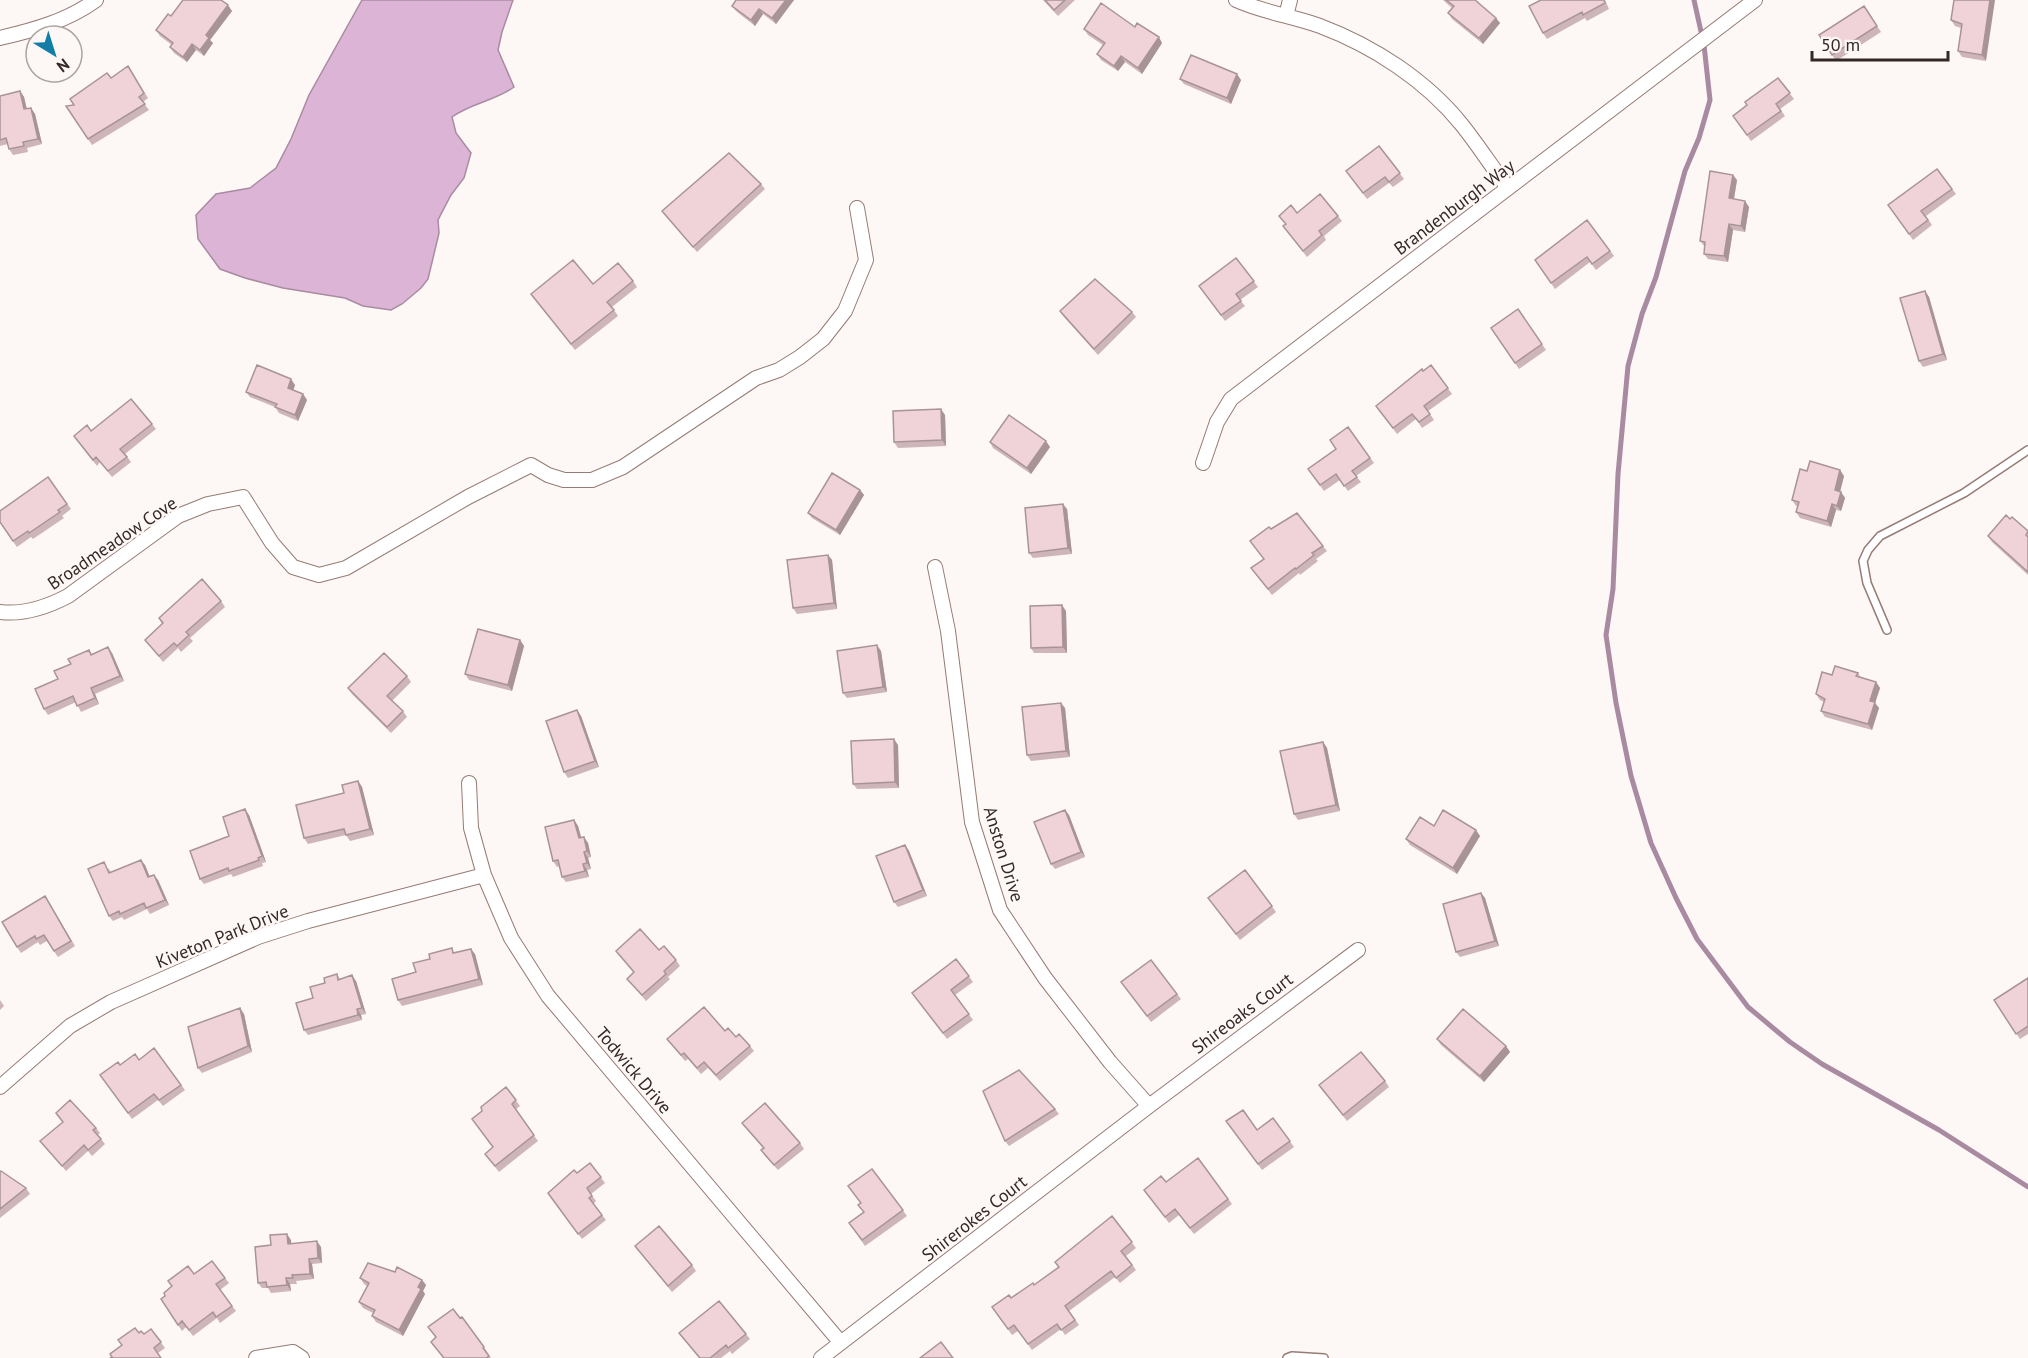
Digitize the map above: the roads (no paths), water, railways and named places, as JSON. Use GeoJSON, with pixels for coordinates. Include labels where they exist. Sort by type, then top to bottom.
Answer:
{"type":"FeatureCollection","features":[{"type":"Feature","properties":{"kind":"street"},"geometry":{"type":"LineString","coordinates":[[0,38],[36,30],[64,19],[96,0]]}},
{"type":"Feature","properties":{"kind":"street"},"geometry":{"type":"LineString","coordinates":[[1236,0],[1319,26],[1382,56],[1437,99],[1461,124],[1508,188]]}},
{"type":"Feature","properties":{"kind":"street"},"geometry":{"type":"LineString","coordinates":[[1286,16],[1290,0]]}},
{"type":"Feature","properties":{"kind":"street","name":"Brandenburgh Way"},"geometry":{"type":"LineString","coordinates":[[1203,463],[1217,422],[1231,399],[1755,0]]}},
{"type":"Feature","properties":{"kind":"street","name":"Broadmeadow Cove"},"geometry":{"type":"LineString","coordinates":[[0,612],[13,614],[50,606],[68,596],[178,516],[208,504],[243,497],[272,543],[293,567],[319,575],[346,567],[468,497],[531,465],[548,475],[564,480],[592,480],[623,467],[756,378],[779,370],[823,339],[845,311],[866,260],[856,208]]}},
{"type":"Feature","properties":{"kind":"street","name":"Anston Drive"},"geometry":{"type":"LineString","coordinates":[[935,567],[948,631],[972,822],[1000,910],[1045,978],[1110,1062],[1149,1106]]}},
{"type":"Feature","properties":{"kind":"street","name":"Todwick Drive"},"geometry":{"type":"LineString","coordinates":[[470,783],[471,828],[484,875],[511,938],[549,996],[841,1343]]}},
{"type":"Feature","properties":{"kind":"street","name":"Kiveton Park Drive"},"geometry":{"type":"LineString","coordinates":[[0,1087],[43,1047],[80,1020],[111,1002],[258,937],[308,921],[484,875]]}},
{"type":"Feature","properties":{"kind":"street","name":"Shireoaks Court"},"geometry":{"type":"LineString","coordinates":[[1149,1106],[1358,950]]}},
{"type":"Feature","properties":{"kind":"street","name":"Shirerokes Court"},"geometry":{"type":"LineString","coordinates":[[821,1358],[1149,1106]]}},
{"type":"Feature","properties":{"kind":"street"},"geometry":{"type":"LineString","coordinates":[[256,1358],[293,1352],[302,1358]]}},
{"type":"Feature","properties":{"kind":"lane"},"geometry":{"type":"LineString","coordinates":[[1887,630],[1867,583],[1863,561],[1868,550],[1880,536],[1964,493],[2028,450]]}},
{"type":"Feature","properties":{"kind":"lane"},"geometry":{"type":"LineString","coordinates":[[1287,1358],[1292,1356],[1324,1358]]}},
{"type":"Feature","properties":{"kind":"waterway"},"geometry":{"type":"LineString","coordinates":[[1694,0],[1704,45],[1710,100],[1699,138],[1685,171],[1656,277],[1642,314],[1628,366],[1618,474],[1613,589],[1606,635],[1616,703],[1631,776],[1651,843],[1676,898],[1697,939],[1748,1007],[1790,1042],[1822,1064],[1939,1130],[2028,1187]]}}]}
